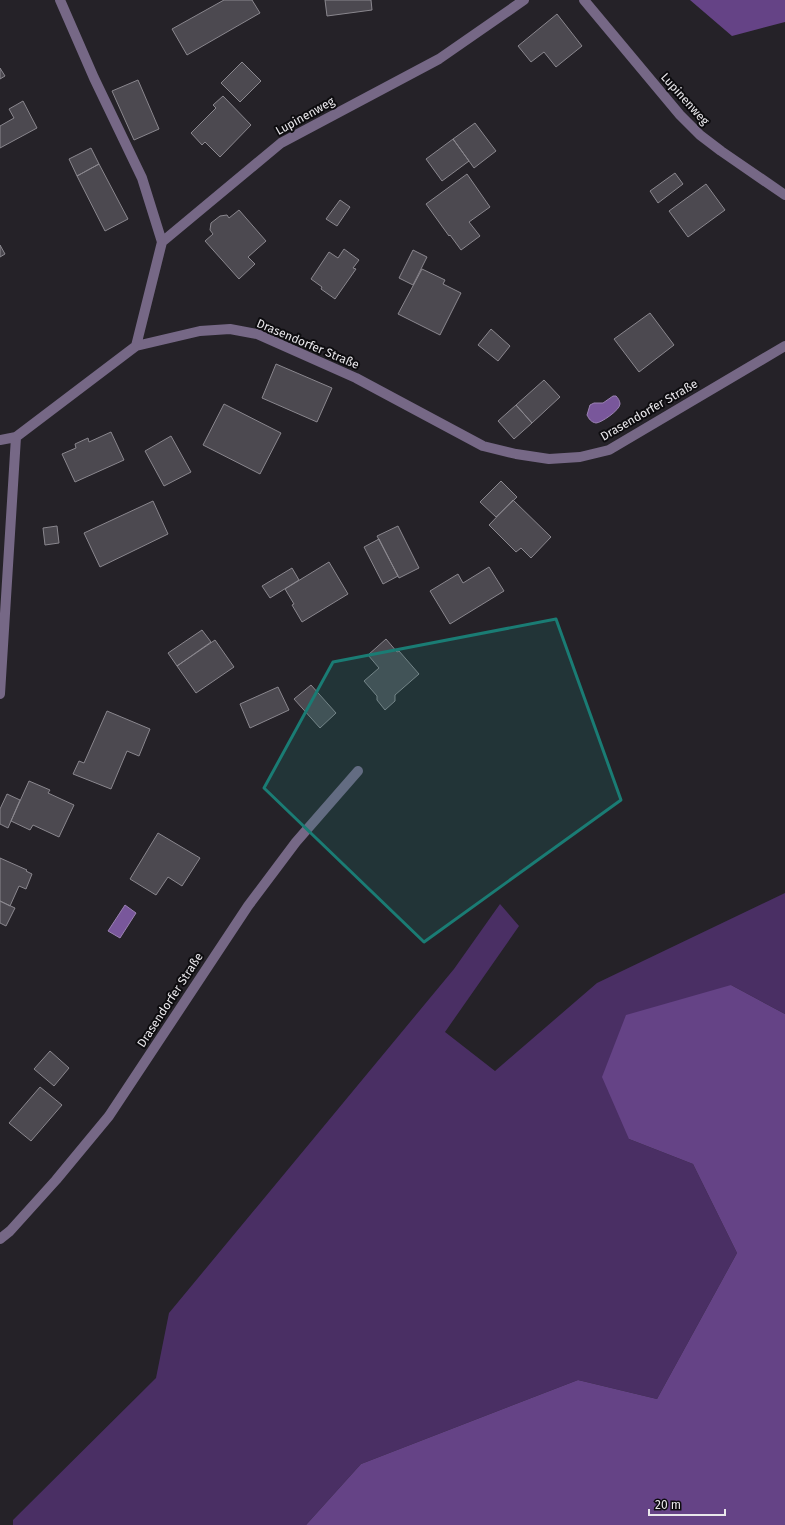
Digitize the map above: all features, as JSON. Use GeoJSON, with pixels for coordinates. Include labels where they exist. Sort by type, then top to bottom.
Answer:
{"type":"FeatureCollection","features":[{"type":"Feature","properties":{"kind":"street"},"geometry":{"type":"LineString","coordinates":[[60,0],[94,78],[142,178],[162,242],[136,346]]}},
{"type":"Feature","properties":{"kind":"street","name":"Lupinenweg"},"geometry":{"type":"LineString","coordinates":[[162,242],[281,143],[439,59],[524,0]]}},
{"type":"Feature","properties":{"kind":"street","name":"Lupinenweg"},"geometry":{"type":"LineString","coordinates":[[584,0],[680,115],[700,135],[785,195]]}},
{"type":"Feature","properties":{"kind":"street","name":"Drasendorfer Straße"},"geometry":{"type":"LineString","coordinates":[[16,437],[136,346],[200,331],[230,329],[257,334],[356,378],[483,446],[516,454],[549,459],[580,457],[609,450],[785,346]]}},
{"type":"Feature","properties":{"kind":"street"},"geometry":{"type":"LineString","coordinates":[[0,440],[16,437],[0,694]]}},
{"type":"Feature","properties":{"kind":"street","name":"Drasendorfer Straße"},"geometry":{"type":"LineString","coordinates":[[0,1239],[10,1231],[56,1180],[109,1116],[248,906],[296,842],[358,771]]}},
{"type":"Feature","properties":{"kind":"highlighted area"},"geometry":{"type":"Polygon","coordinates":[[[556,619],[621,800],[424,942],[264,788],[333,662],[556,619]]]}},
{"type":"Feature","properties":{"kind":"shaded area"},"geometry":{"type":"Polygon","coordinates":[[[690,0],[785,0],[785,22],[732,36],[690,0]]]}},
{"type":"Feature","properties":{"kind":"shaded area"},"geometry":{"type":"Polygon","coordinates":[[[613,396],[616,396],[620,402],[617,410],[602,421],[594,423],[590,420],[587,415],[590,405],[594,403],[603,403],[613,396]]]}},
{"type":"Feature","properties":{"kind":"shaded area"},"geometry":{"type":"Polygon","coordinates":[[[785,893],[785,1014],[731,985],[629,1139],[693,1164],[737,1253],[657,1399],[578,1380],[361,1464],[306,1525],[13,1525],[13,1520],[156,1378],[169,1313],[454,969],[500,904],[519,926],[445,1032],[495,1071],[597,983],[785,893]]]}},
{"type":"Feature","properties":{"kind":"shaded area"},"geometry":{"type":"Polygon","coordinates":[[[125,905],[136,913],[120,938],[108,931],[125,905]]]}},
{"type":"Feature","properties":{"kind":"shaded area"},"geometry":{"type":"Polygon","coordinates":[[[731,985],[785,1014],[785,1525],[306,1525],[361,1464],[578,1380],[657,1399],[737,1253],[693,1164],[629,1139],[602,1077],[626,1015],[731,985]]]}},
{"type":"Feature","properties":{"kind":"building"},"geometry":{"type":"Polygon","coordinates":[[[224,0],[252,0],[260,13],[187,55],[172,29],[224,0]]]}},
{"type":"Feature","properties":{"kind":"building"},"geometry":{"type":"Polygon","coordinates":[[[325,0],[371,0],[372,10],[327,16],[325,0]]]}},
{"type":"Feature","properties":{"kind":"building"},"geometry":{"type":"Polygon","coordinates":[[[557,14],[582,46],[556,67],[544,52],[531,62],[518,46],[557,14]]]}},
{"type":"Feature","properties":{"kind":"building"},"geometry":{"type":"Polygon","coordinates":[[[242,62],[261,81],[240,102],[221,83],[242,62]]]}},
{"type":"Feature","properties":{"kind":"building"},"geometry":{"type":"Polygon","coordinates":[[[0,68],[5,76],[0,79],[0,68]]]}},
{"type":"Feature","properties":{"kind":"building"},"geometry":{"type":"Polygon","coordinates":[[[138,80],[159,129],[134,140],[112,91],[138,80]]]}},
{"type":"Feature","properties":{"kind":"building"},"geometry":{"type":"Polygon","coordinates":[[[223,96],[251,125],[220,157],[205,142],[202,145],[191,133],[216,108],[213,105],[223,96]]]}},
{"type":"Feature","properties":{"kind":"building"},"geometry":{"type":"Polygon","coordinates":[[[23,101],[37,128],[0,148],[0,126],[14,118],[9,109],[23,101]]]}},
{"type":"Feature","properties":{"kind":"building"},"geometry":{"type":"Polygon","coordinates":[[[475,123],[496,151],[474,168],[453,139],[475,123]]]}},
{"type":"Feature","properties":{"kind":"building"},"geometry":{"type":"Polygon","coordinates":[[[453,139],[469,161],[442,181],[426,159],[453,139]]]}},
{"type":"Feature","properties":{"kind":"building"},"geometry":{"type":"Polygon","coordinates":[[[91,148],[99,164],[77,176],[69,159],[91,148]]]}},
{"type":"Feature","properties":{"kind":"building"},"geometry":{"type":"Polygon","coordinates":[[[99,164],[128,219],[105,231],[77,176],[99,164]]]}},
{"type":"Feature","properties":{"kind":"building"},"geometry":{"type":"Polygon","coordinates":[[[675,173],[683,184],[658,203],[650,191],[675,173]]]}},
{"type":"Feature","properties":{"kind":"building"},"geometry":{"type":"Polygon","coordinates":[[[467,174],[490,207],[469,222],[480,236],[461,250],[426,204],[467,174]]]}},
{"type":"Feature","properties":{"kind":"building"},"geometry":{"type":"Polygon","coordinates":[[[706,184],[725,210],[688,237],[669,211],[706,184]]]}},
{"type":"Feature","properties":{"kind":"building"},"geometry":{"type":"Polygon","coordinates":[[[340,200],[350,207],[337,226],[326,219],[340,200]]]}},
{"type":"Feature","properties":{"kind":"building"},"geometry":{"type":"Polygon","coordinates":[[[239,210],[266,241],[248,257],[255,264],[239,279],[205,241],[213,234],[210,230],[211,223],[220,216],[227,215],[229,218],[239,210]]]}},
{"type":"Feature","properties":{"kind":"building"},"geometry":{"type":"Polygon","coordinates":[[[0,245],[5,254],[0,257],[0,245]]]}},
{"type":"Feature","properties":{"kind":"building"},"geometry":{"type":"Polygon","coordinates":[[[344,249],[359,260],[353,268],[356,269],[335,299],[321,289],[322,287],[311,279],[329,252],[338,258],[344,249]]]}},
{"type":"Feature","properties":{"kind":"building"},"geometry":{"type":"Polygon","coordinates":[[[413,250],[427,257],[413,285],[399,278],[413,250]]]}},
{"type":"Feature","properties":{"kind":"building"},"geometry":{"type":"Polygon","coordinates":[[[422,269],[445,280],[443,284],[461,293],[440,335],[398,314],[422,269]]]}},
{"type":"Feature","properties":{"kind":"building"},"geometry":{"type":"Polygon","coordinates":[[[650,313],[674,345],[639,372],[614,339],[650,313]]]}},
{"type":"Feature","properties":{"kind":"building"},"geometry":{"type":"Polygon","coordinates":[[[491,329],[510,346],[498,361],[478,345],[491,329]]]}},
{"type":"Feature","properties":{"kind":"building"},"geometry":{"type":"Polygon","coordinates":[[[276,364],[332,388],[317,422],[262,398],[276,364]]]}},
{"type":"Feature","properties":{"kind":"building"},"geometry":{"type":"Polygon","coordinates":[[[544,380],[560,397],[532,423],[516,405],[544,380]]]}},
{"type":"Feature","properties":{"kind":"building"},"geometry":{"type":"Polygon","coordinates":[[[224,404],[281,433],[260,474],[203,445],[224,404]]]}},
{"type":"Feature","properties":{"kind":"building"},"geometry":{"type":"Polygon","coordinates":[[[516,405],[532,423],[514,439],[498,421],[516,405]]]}},
{"type":"Feature","properties":{"kind":"building"},"geometry":{"type":"Polygon","coordinates":[[[111,432],[124,460],[75,482],[62,454],[76,448],[75,444],[88,438],[89,442],[111,432]]]}},
{"type":"Feature","properties":{"kind":"building"},"geometry":{"type":"Polygon","coordinates":[[[171,436],[191,472],[164,486],[145,451],[171,436]]]}},
{"type":"Feature","properties":{"kind":"building"},"geometry":{"type":"Polygon","coordinates":[[[501,481],[517,497],[496,517],[480,502],[501,481]]]}},
{"type":"Feature","properties":{"kind":"building"},"geometry":{"type":"Polygon","coordinates":[[[513,500],[551,537],[531,558],[521,548],[516,552],[489,525],[513,500]]]}},
{"type":"Feature","properties":{"kind":"building"},"geometry":{"type":"Polygon","coordinates":[[[153,501],[168,534],[100,567],[84,533],[153,501]]]}},
{"type":"Feature","properties":{"kind":"building"},"geometry":{"type":"Polygon","coordinates":[[[57,526],[59,543],[45,545],[43,528],[57,526]]]}},
{"type":"Feature","properties":{"kind":"building"},"geometry":{"type":"Polygon","coordinates":[[[398,526],[419,568],[399,578],[377,536],[398,526]]]}},
{"type":"Feature","properties":{"kind":"building"},"geometry":{"type":"Polygon","coordinates":[[[379,539],[398,576],[383,584],[364,547],[379,539]]]}},
{"type":"Feature","properties":{"kind":"building"},"geometry":{"type":"Polygon","coordinates":[[[329,562],[348,594],[302,622],[285,589],[329,562]]]}},
{"type":"Feature","properties":{"kind":"building"},"geometry":{"type":"Polygon","coordinates":[[[489,567],[504,591],[450,624],[430,591],[458,574],[463,583],[489,567]]]}},
{"type":"Feature","properties":{"kind":"building"},"geometry":{"type":"Polygon","coordinates":[[[292,568],[299,580],[270,598],[262,586],[292,568]]]}},
{"type":"Feature","properties":{"kind":"building"},"geometry":{"type":"Polygon","coordinates":[[[202,630],[211,642],[177,666],[168,653],[202,630]]]}},
{"type":"Feature","properties":{"kind":"building"},"geometry":{"type":"Polygon","coordinates":[[[386,639],[397,652],[399,651],[419,674],[395,695],[395,701],[385,710],[377,700],[377,696],[364,681],[379,668],[368,655],[386,639]]]}},
{"type":"Feature","properties":{"kind":"building"},"geometry":{"type":"Polygon","coordinates":[[[215,640],[234,667],[196,693],[177,666],[215,640]]]}},
{"type":"Feature","properties":{"kind":"building"},"geometry":{"type":"Polygon","coordinates":[[[311,685],[336,713],[320,728],[294,699],[311,685]]]}},
{"type":"Feature","properties":{"kind":"building"},"geometry":{"type":"Polygon","coordinates":[[[278,687],[289,710],[250,728],[240,704],[278,687]]]}},
{"type":"Feature","properties":{"kind":"building"},"geometry":{"type":"Polygon","coordinates":[[[107,711],[150,729],[139,756],[127,751],[111,789],[73,774],[79,761],[84,763],[107,711]]]}},
{"type":"Feature","properties":{"kind":"building"},"geometry":{"type":"Polygon","coordinates":[[[29,781],[50,790],[48,793],[74,805],[59,837],[33,825],[30,830],[11,821],[29,781]]]}},
{"type":"Feature","properties":{"kind":"building"},"geometry":{"type":"Polygon","coordinates":[[[7,794],[20,800],[8,828],[0,824],[0,809],[7,794]]]}},
{"type":"Feature","properties":{"kind":"building"},"geometry":{"type":"Polygon","coordinates":[[[158,833],[200,858],[182,886],[168,877],[156,895],[130,879],[158,833]]]}},
{"type":"Feature","properties":{"kind":"building"},"geometry":{"type":"Polygon","coordinates":[[[0,858],[27,870],[26,871],[32,874],[26,889],[19,886],[10,906],[0,901],[0,858]]]}},
{"type":"Feature","properties":{"kind":"building"},"geometry":{"type":"Polygon","coordinates":[[[0,901],[15,908],[6,926],[0,923],[0,901]]]}},
{"type":"Feature","properties":{"kind":"building"},"geometry":{"type":"Polygon","coordinates":[[[50,1051],[69,1068],[54,1086],[34,1069],[50,1051]]]}},
{"type":"Feature","properties":{"kind":"building"},"geometry":{"type":"Polygon","coordinates":[[[40,1087],[62,1105],[31,1141],[9,1123],[40,1087]]]}}]}
